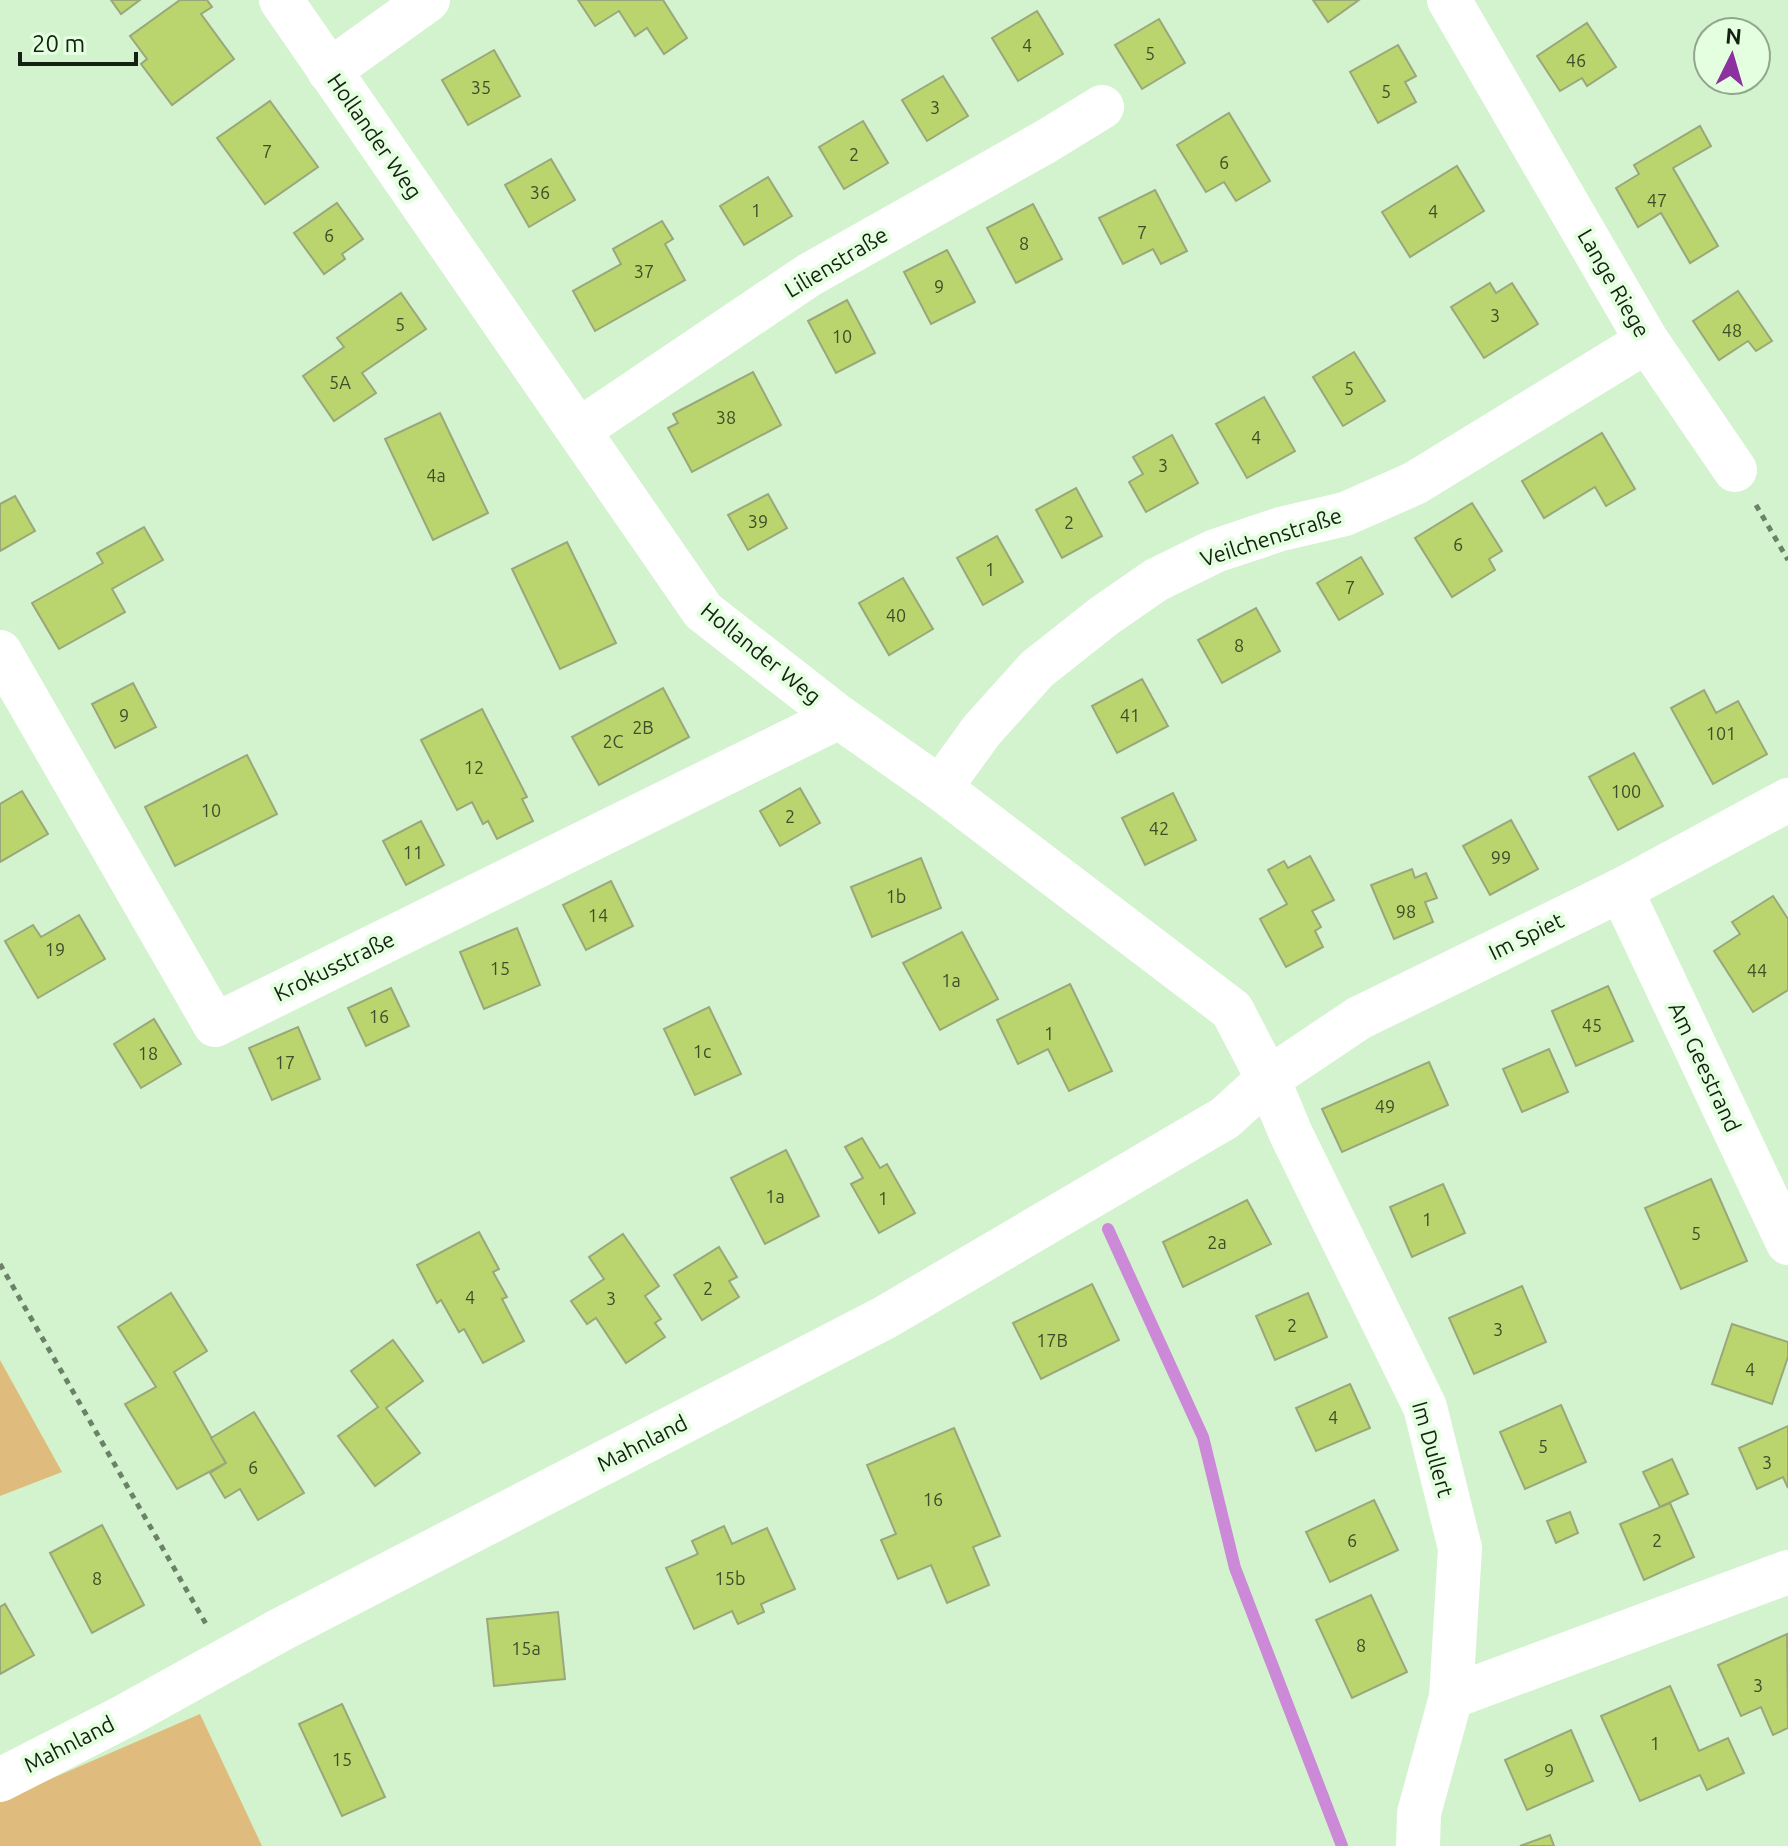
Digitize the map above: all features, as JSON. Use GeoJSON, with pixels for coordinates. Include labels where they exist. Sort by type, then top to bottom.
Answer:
{"type":"FeatureCollection","features":[{"type":"Feature","properties":{"kind":"street","name":"Hollander Weg"},"geometry":{"type":"LineString","coordinates":[[281,0],[703,611],[839,717],[940,788],[1232,1010],[1268,1079]]}},
{"type":"Feature","properties":{"kind":"street"},"geometry":{"type":"LineString","coordinates":[[329,71],[428,0]]}},
{"type":"Feature","properties":{"kind":"street","name":"Lange Riege"},"geometry":{"type":"LineString","coordinates":[[1449,0],[1647,341],[1735,470]]}},
{"type":"Feature","properties":{"kind":"street","name":"Lilienstraße"},"geometry":{"type":"LineString","coordinates":[[579,430],[809,275],[1102,107]]}},
{"type":"Feature","properties":{"kind":"street","name":"Veilchenstraße"},"geometry":{"type":"LineString","coordinates":[[940,788],[982,730],[1037,669],[1156,580],[1215,551],[1281,529],[1345,514],[1415,483],[1647,341]]}},
{"type":"Feature","properties":{"kind":"street","name":"Krokusstraße"},"geometry":{"type":"LineString","coordinates":[[0,652],[215,1025],[839,717]]}},
{"type":"Feature","properties":{"kind":"street","name":"Im Spiet"},"geometry":{"type":"LineString","coordinates":[[1268,1079],[1359,1018],[1621,890],[1788,800]]}},
{"type":"Feature","properties":{"kind":"street","name":"Am Geestrand"},"geometry":{"type":"LineString","coordinates":[[1621,890],[1788,1243]]}},
{"type":"Feature","properties":{"kind":"street","name":"Mahnland"},"geometry":{"type":"LineString","coordinates":[[0,1780],[884,1318],[1225,1118],[1268,1079]]}},
{"type":"Feature","properties":{"kind":"street","name":"Im Dullert"},"geometry":{"type":"LineString","coordinates":[[1268,1079],[1291,1134],[1425,1407],[1460,1548],[1451,1697],[1419,1813],[1418,1846]]}},
{"type":"Feature","properties":{"kind":"street"},"geometry":{"type":"LineString","coordinates":[[1451,1697],[1788,1572]]}},
{"type":"Feature","properties":{"kind":"path"},"geometry":{"type":"LineString","coordinates":[[1735,470],[1788,560]]}},
{"type":"Feature","properties":{"kind":"path"},"geometry":{"type":"LineString","coordinates":[[0,1264],[227,1660]]}},
{"type":"Feature","properties":{"kind":"shaded area"},"geometry":{"type":"Polygon","coordinates":[[[0,1360],[62,1472],[0,1496],[0,1360]]]}},
{"type":"Feature","properties":{"kind":"shaded area"},"geometry":{"type":"Polygon","coordinates":[[[200,1714],[262,1846],[0,1846],[0,1801],[200,1714]]]}},
{"type":"Feature","properties":{"kind":"building"},"geometry":{"type":"Polygon","coordinates":[[[111,0],[140,0],[121,14],[111,0]]]}},
{"type":"Feature","properties":{"kind":"building"},"geometry":{"type":"Polygon","coordinates":[[[180,0],[207,0],[212,7],[201,14],[234,59],[172,105],[141,64],[147,59],[130,36],[180,0]]]}},
{"type":"Feature","properties":{"kind":"building"},"geometry":{"type":"Polygon","coordinates":[[[578,0],[663,0],[687,38],[664,54],[647,28],[635,36],[619,11],[595,26],[578,0]]]}},
{"type":"Feature","properties":{"kind":"building"},"geometry":{"type":"Polygon","coordinates":[[[1313,0],[1359,0],[1328,22],[1313,0]]]}},
{"type":"Feature","properties":{"kind":"building"},"geometry":{"type":"Polygon","coordinates":[[[1037,11],[1063,54],[1018,81],[992,38],[1037,11]]]}},
{"type":"Feature","properties":{"kind":"building"},"geometry":{"type":"Polygon","coordinates":[[[1159,19],[1185,63],[1142,89],[1115,45],[1159,19]]]}},
{"type":"Feature","properties":{"kind":"building"},"geometry":{"type":"Polygon","coordinates":[[[1587,23],[1616,67],[1587,86],[1582,78],[1560,91],[1537,56],[1587,23]]]}},
{"type":"Feature","properties":{"kind":"building"},"geometry":{"type":"Polygon","coordinates":[[[1398,45],[1416,76],[1405,82],[1416,102],[1378,123],[1350,72],[1398,45]]]}},
{"type":"Feature","properties":{"kind":"building"},"geometry":{"type":"Polygon","coordinates":[[[494,50],[520,96],[468,125],[442,80],[494,50]]]}},
{"type":"Feature","properties":{"kind":"building"},"geometry":{"type":"Polygon","coordinates":[[[943,76],[968,116],[927,141],[902,100],[943,76]]]}},
{"type":"Feature","properties":{"kind":"building"},"geometry":{"type":"Polygon","coordinates":[[[270,101],[318,167],[265,204],[217,138],[270,101]]]}},
{"type":"Feature","properties":{"kind":"building"},"geometry":{"type":"Polygon","coordinates":[[[1229,113],[1270,181],[1236,201],[1224,182],[1206,192],[1177,145],[1229,113]]]}},
{"type":"Feature","properties":{"kind":"building"},"geometry":{"type":"Polygon","coordinates":[[[863,121],[888,163],[844,189],[819,147],[863,121]]]}},
{"type":"Feature","properties":{"kind":"building"},"geometry":{"type":"Polygon","coordinates":[[[1700,126],[1711,146],[1673,168],[1718,246],[1690,263],[1661,213],[1638,227],[1616,188],[1639,174],[1634,165],[1700,126]]]}},
{"type":"Feature","properties":{"kind":"building"},"geometry":{"type":"Polygon","coordinates":[[[551,159],[575,200],[529,227],[505,185],[551,159]]]}},
{"type":"Feature","properties":{"kind":"building"},"geometry":{"type":"Polygon","coordinates":[[[1457,166],[1484,211],[1410,257],[1382,212],[1457,166]]]}},
{"type":"Feature","properties":{"kind":"building"},"geometry":{"type":"Polygon","coordinates":[[[768,177],[792,216],[744,245],[720,206],[768,177]]]}},
{"type":"Feature","properties":{"kind":"building"},"geometry":{"type":"Polygon","coordinates":[[[1155,190],[1187,251],[1161,264],[1153,249],[1123,264],[1099,218],[1155,190]]]}},
{"type":"Feature","properties":{"kind":"building"},"geometry":{"type":"Polygon","coordinates":[[[337,203],[363,239],[342,254],[345,259],[324,274],[294,233],[337,203]]]}},
{"type":"Feature","properties":{"kind":"building"},"geometry":{"type":"Polygon","coordinates":[[[1033,204],[1062,259],[1016,283],[987,228],[1033,204]]]}},
{"type":"Feature","properties":{"kind":"building"},"geometry":{"type":"Polygon","coordinates":[[[662,221],[673,239],[665,244],[685,280],[595,331],[573,291],[621,264],[613,249],[662,221]]]}},
{"type":"Feature","properties":{"kind":"building"},"geometry":{"type":"Polygon","coordinates":[[[947,250],[975,302],[931,324],[904,272],[947,250]]]}},
{"type":"Feature","properties":{"kind":"building"},"geometry":{"type":"Polygon","coordinates":[[[1490,283],[1496,293],[1512,283],[1538,324],[1484,358],[1451,307],[1490,283]]]}},
{"type":"Feature","properties":{"kind":"building"},"geometry":{"type":"Polygon","coordinates":[[[1738,291],[1772,341],[1756,351],[1748,341],[1719,360],[1693,321],[1738,291]]]}},
{"type":"Feature","properties":{"kind":"building"},"geometry":{"type":"Polygon","coordinates":[[[401,293],[426,329],[362,373],[376,393],[334,421],[303,376],[344,347],[337,338],[401,293]]]}},
{"type":"Feature","properties":{"kind":"building"},"geometry":{"type":"Polygon","coordinates":[[[847,300],[875,353],[836,373],[808,321],[847,300]]]}},
{"type":"Feature","properties":{"kind":"building"},"geometry":{"type":"Polygon","coordinates":[[[1354,352],[1385,401],[1343,426],[1313,377],[1354,352]]]}},
{"type":"Feature","properties":{"kind":"building"},"geometry":{"type":"Polygon","coordinates":[[[753,372],[781,425],[692,472],[668,428],[678,423],[673,414],[753,372]]]}},
{"type":"Feature","properties":{"kind":"building"},"geometry":{"type":"Polygon","coordinates":[[[1264,397],[1295,451],[1247,478],[1216,424],[1264,397]]]}},
{"type":"Feature","properties":{"kind":"building"},"geometry":{"type":"Polygon","coordinates":[[[440,413],[488,513],[433,540],[385,439],[440,413]]]}},
{"type":"Feature","properties":{"kind":"building"},"geometry":{"type":"Polygon","coordinates":[[[1602,433],[1635,489],[1606,506],[1595,487],[1544,518],[1522,481],[1602,433]]]}},
{"type":"Feature","properties":{"kind":"building"},"geometry":{"type":"Polygon","coordinates":[[[1172,435],[1198,483],[1146,512],[1129,482],[1143,474],[1133,457],[1172,435]]]}},
{"type":"Feature","properties":{"kind":"building"},"geometry":{"type":"Polygon","coordinates":[[[1076,488],[1102,536],[1062,558],[1036,510],[1076,488]]]}},
{"type":"Feature","properties":{"kind":"building"},"geometry":{"type":"Polygon","coordinates":[[[768,494],[787,528],[748,550],[728,515],[768,494]]]}},
{"type":"Feature","properties":{"kind":"building"},"geometry":{"type":"Polygon","coordinates":[[[15,496],[35,531],[0,551],[0,504],[15,496]]]}},
{"type":"Feature","properties":{"kind":"building"},"geometry":{"type":"Polygon","coordinates":[[[1472,503],[1502,551],[1489,559],[1495,570],[1452,597],[1415,538],[1472,503]]]}},
{"type":"Feature","properties":{"kind":"building"},"geometry":{"type":"Polygon","coordinates":[[[144,527],[163,560],[112,589],[125,612],[59,649],[32,603],[103,563],[97,553],[144,527]]]}},
{"type":"Feature","properties":{"kind":"building"},"geometry":{"type":"Polygon","coordinates":[[[997,536],[1023,582],[983,605],[957,558],[997,536]]]}},
{"type":"Feature","properties":{"kind":"building"},"geometry":{"type":"Polygon","coordinates":[[[567,542],[616,643],[560,669],[512,569],[567,542]]]}},
{"type":"Feature","properties":{"kind":"building"},"geometry":{"type":"Polygon","coordinates":[[[1361,557],[1383,594],[1339,620],[1317,583],[1361,557]]]}},
{"type":"Feature","properties":{"kind":"building"},"geometry":{"type":"Polygon","coordinates":[[[903,578],[933,629],[889,655],[859,603],[903,578]]]}},
{"type":"Feature","properties":{"kind":"building"},"geometry":{"type":"Polygon","coordinates":[[[1256,608],[1280,651],[1222,683],[1198,640],[1256,608]]]}},
{"type":"Feature","properties":{"kind":"building"},"geometry":{"type":"Polygon","coordinates":[[[1142,679],[1168,726],[1117,753],[1092,706],[1142,679]]]}},
{"type":"Feature","properties":{"kind":"building"},"geometry":{"type":"Polygon","coordinates":[[[133,683],[156,727],[115,748],[92,704],[133,683]]]}},
{"type":"Feature","properties":{"kind":"building"},"geometry":{"type":"Polygon","coordinates":[[[663,688],[689,737],[599,785],[572,737],[663,688]]]}},
{"type":"Feature","properties":{"kind":"building"},"geometry":{"type":"Polygon","coordinates":[[[1704,690],[1716,713],[1738,701],[1767,754],[1713,784],[1671,708],[1704,690]]]}},
{"type":"Feature","properties":{"kind":"building"},"geometry":{"type":"Polygon","coordinates":[[[482,709],[527,797],[522,799],[533,821],[497,839],[488,821],[483,824],[472,802],[457,810],[421,740],[482,709]]]}},
{"type":"Feature","properties":{"kind":"building"},"geometry":{"type":"Polygon","coordinates":[[[1634,753],[1663,806],[1618,830],[1589,777],[1634,753]]]}},
{"type":"Feature","properties":{"kind":"building"},"geometry":{"type":"Polygon","coordinates":[[[247,755],[277,814],[175,866],[145,807],[247,755]]]}},
{"type":"Feature","properties":{"kind":"building"},"geometry":{"type":"Polygon","coordinates":[[[800,788],[820,823],[780,846],[760,811],[800,788]]]}},
{"type":"Feature","properties":{"kind":"building"},"geometry":{"type":"Polygon","coordinates":[[[22,791],[48,834],[0,862],[0,804],[22,791]]]}},
{"type":"Feature","properties":{"kind":"building"},"geometry":{"type":"Polygon","coordinates":[[[1173,793],[1196,840],[1145,865],[1122,818],[1173,793]]]}},
{"type":"Feature","properties":{"kind":"building"},"geometry":{"type":"Polygon","coordinates":[[[1511,820],[1538,869],[1490,895],[1463,846],[1511,820]]]}},
{"type":"Feature","properties":{"kind":"building"},"geometry":{"type":"Polygon","coordinates":[[[421,821],[444,865],[406,885],[383,841],[421,821]]]}},
{"type":"Feature","properties":{"kind":"building"},"geometry":{"type":"Polygon","coordinates":[[[1310,856],[1334,900],[1312,911],[1321,927],[1315,931],[1323,947],[1286,967],[1260,919],[1287,904],[1268,870],[1284,861],[1288,868],[1310,856]]]}},
{"type":"Feature","properties":{"kind":"building"},"geometry":{"type":"Polygon","coordinates":[[[921,858],[941,908],[872,937],[851,887],[921,858]]]}},
{"type":"Feature","properties":{"kind":"building"},"geometry":{"type":"Polygon","coordinates":[[[1412,869],[1415,878],[1426,873],[1437,898],[1425,902],[1433,922],[1394,939],[1371,885],[1412,869]]]}},
{"type":"Feature","properties":{"kind":"building"},"geometry":{"type":"Polygon","coordinates":[[[611,881],[633,926],[586,950],[563,905],[611,881]]]}},
{"type":"Feature","properties":{"kind":"building"},"geometry":{"type":"Polygon","coordinates":[[[1773,896],[1788,919],[1788,990],[1753,1012],[1714,951],[1740,934],[1732,922],[1773,896]]]}},
{"type":"Feature","properties":{"kind":"building"},"geometry":{"type":"Polygon","coordinates":[[[79,915],[105,959],[38,998],[5,941],[33,925],[41,937],[79,915]]]}},
{"type":"Feature","properties":{"kind":"building"},"geometry":{"type":"Polygon","coordinates":[[[517,928],[540,985],[484,1009],[460,952],[517,928]]]}},
{"type":"Feature","properties":{"kind":"building"},"geometry":{"type":"Polygon","coordinates":[[[962,932],[998,999],[940,1030],[903,963],[962,932]]]}},
{"type":"Feature","properties":{"kind":"building"},"geometry":{"type":"Polygon","coordinates":[[[1070,984],[1112,1071],[1069,1091],[1048,1049],[1018,1064],[997,1020],[1070,984]]]}},
{"type":"Feature","properties":{"kind":"building"},"geometry":{"type":"Polygon","coordinates":[[[1608,986],[1633,1041],[1576,1066],[1552,1011],[1608,986]]]}},
{"type":"Feature","properties":{"kind":"building"},"geometry":{"type":"Polygon","coordinates":[[[391,988],[409,1026],[366,1046],[348,1008],[391,988]]]}},
{"type":"Feature","properties":{"kind":"building"},"geometry":{"type":"Polygon","coordinates":[[[709,1007],[741,1074],[695,1095],[664,1029],[709,1007]]]}},
{"type":"Feature","properties":{"kind":"building"},"geometry":{"type":"Polygon","coordinates":[[[154,1019],[181,1064],[141,1088],[114,1044],[154,1019]]]}},
{"type":"Feature","properties":{"kind":"building"},"geometry":{"type":"Polygon","coordinates":[[[298,1027],[320,1079],[272,1100],[249,1048],[298,1027]]]}},
{"type":"Feature","properties":{"kind":"building"},"geometry":{"type":"Polygon","coordinates":[[[1549,1049],[1568,1092],[1522,1112],[1503,1069],[1549,1049]]]}},
{"type":"Feature","properties":{"kind":"building"},"geometry":{"type":"Polygon","coordinates":[[[1429,1062],[1448,1105],[1342,1152],[1322,1109],[1429,1062]]]}},
{"type":"Feature","properties":{"kind":"building"},"geometry":{"type":"Polygon","coordinates":[[[862,1138],[880,1168],[887,1164],[915,1213],[879,1233],[851,1184],[863,1178],[845,1147],[862,1138]]]}},
{"type":"Feature","properties":{"kind":"building"},"geometry":{"type":"Polygon","coordinates":[[[786,1150],[819,1216],[765,1244],[731,1178],[786,1150]]]}},
{"type":"Feature","properties":{"kind":"building"},"geometry":{"type":"Polygon","coordinates":[[[1711,1179],[1747,1261],[1681,1289],[1645,1208],[1711,1179]]]}},
{"type":"Feature","properties":{"kind":"building"},"geometry":{"type":"Polygon","coordinates":[[[1443,1184],[1465,1233],[1412,1257],[1390,1207],[1443,1184]]]}},
{"type":"Feature","properties":{"kind":"building"},"geometry":{"type":"Polygon","coordinates":[[[1247,1200],[1271,1244],[1183,1287],[1163,1242],[1247,1200]]]}},
{"type":"Feature","properties":{"kind":"building"},"geometry":{"type":"Polygon","coordinates":[[[479,1232],[499,1269],[493,1272],[507,1297],[502,1299],[524,1341],[483,1363],[464,1329],[459,1332],[441,1300],[437,1303],[417,1265],[479,1232]]]}},
{"type":"Feature","properties":{"kind":"building"},"geometry":{"type":"Polygon","coordinates":[[[623,1234],[659,1286],[645,1296],[661,1319],[655,1323],[665,1337],[626,1363],[596,1318],[587,1324],[571,1301],[604,1279],[589,1257],[623,1234]]]}},
{"type":"Feature","properties":{"kind":"building"},"geometry":{"type":"Polygon","coordinates":[[[719,1247],[737,1277],[729,1281],[739,1297],[702,1320],[674,1275],[719,1247]]]}},
{"type":"Feature","properties":{"kind":"building"},"geometry":{"type":"Polygon","coordinates":[[[1092,1284],[1119,1340],[1041,1379],[1013,1323],[1092,1284]]]}},
{"type":"Feature","properties":{"kind":"building"},"geometry":{"type":"Polygon","coordinates":[[[1522,1286],[1546,1342],[1474,1374],[1449,1318],[1522,1286]]]}},
{"type":"Feature","properties":{"kind":"building"},"geometry":{"type":"Polygon","coordinates":[[[171,1293],[207,1351],[174,1372],[226,1463],[177,1489],[125,1404],[156,1387],[118,1327],[171,1293]]]}},
{"type":"Feature","properties":{"kind":"building"},"geometry":{"type":"Polygon","coordinates":[[[1308,1293],[1327,1337],[1275,1360],[1256,1316],[1308,1293]]]}},
{"type":"Feature","properties":{"kind":"building"},"geometry":{"type":"Polygon","coordinates":[[[1732,1324],[1788,1342],[1788,1357],[1772,1404],[1712,1384],[1732,1324]]]}},
{"type":"Feature","properties":{"kind":"building"},"geometry":{"type":"Polygon","coordinates":[[[393,1340],[423,1381],[386,1408],[420,1453],[375,1486],[338,1436],[378,1407],[351,1371],[393,1340]]]}},
{"type":"Feature","properties":{"kind":"building"},"geometry":{"type":"Polygon","coordinates":[[[1350,1384],[1370,1428],[1316,1451],[1296,1408],[1350,1384]]]}},
{"type":"Feature","properties":{"kind":"building"},"geometry":{"type":"Polygon","coordinates":[[[1561,1405],[1586,1462],[1525,1489],[1500,1432],[1561,1405]]]}},
{"type":"Feature","properties":{"kind":"building"},"geometry":{"type":"Polygon","coordinates":[[[254,1412],[304,1493],[258,1520],[240,1489],[225,1498],[210,1473],[226,1463],[211,1438],[254,1412]]]}},
{"type":"Feature","properties":{"kind":"building"},"geometry":{"type":"Polygon","coordinates":[[[1788,1426],[1788,1488],[1783,1477],[1757,1489],[1739,1448],[1788,1426]]]}},
{"type":"Feature","properties":{"kind":"building"},"geometry":{"type":"Polygon","coordinates":[[[954,1428],[1000,1536],[973,1547],[989,1585],[947,1603],[931,1565],[898,1579],[881,1540],[896,1534],[867,1465],[954,1428]]]}},
{"type":"Feature","properties":{"kind":"building"},"geometry":{"type":"Polygon","coordinates":[[[1672,1459],[1688,1494],[1660,1507],[1643,1472],[1672,1459]]]}},
{"type":"Feature","properties":{"kind":"building"},"geometry":{"type":"Polygon","coordinates":[[[1374,1500],[1398,1550],[1330,1582],[1306,1532],[1374,1500]]]}},
{"type":"Feature","properties":{"kind":"building"},"geometry":{"type":"Polygon","coordinates":[[[1670,1503],[1694,1557],[1644,1580],[1620,1524],[1670,1503]]]}},
{"type":"Feature","properties":{"kind":"building"},"geometry":{"type":"Polygon","coordinates":[[[1570,1512],[1578,1533],[1556,1543],[1547,1521],[1570,1512]]]}},
{"type":"Feature","properties":{"kind":"building"},"geometry":{"type":"Polygon","coordinates":[[[102,1525],[144,1605],[92,1633],[50,1553],[102,1525]]]}},
{"type":"Feature","properties":{"kind":"building"},"geometry":{"type":"Polygon","coordinates":[[[724,1526],[732,1544],[767,1528],[795,1589],[761,1604],[764,1612],[738,1624],[732,1611],[694,1629],[666,1568],[698,1554],[692,1541],[724,1526]]]}},
{"type":"Feature","properties":{"kind":"building"},"geometry":{"type":"Polygon","coordinates":[[[1371,1595],[1407,1672],[1352,1698],[1316,1620],[1371,1595]]]}},
{"type":"Feature","properties":{"kind":"building"},"geometry":{"type":"Polygon","coordinates":[[[5,1604],[34,1655],[0,1674],[0,1607],[5,1604]]]}},
{"type":"Feature","properties":{"kind":"building"},"geometry":{"type":"Polygon","coordinates":[[[558,1612],[565,1679],[494,1686],[487,1619],[558,1612]]]}},
{"type":"Feature","properties":{"kind":"building"},"geometry":{"type":"Polygon","coordinates":[[[1787,1634],[1788,1728],[1773,1735],[1761,1707],[1741,1716],[1718,1665],[1787,1634]]]}},
{"type":"Feature","properties":{"kind":"building"},"geometry":{"type":"Polygon","coordinates":[[[1670,1686],[1699,1751],[1728,1738],[1744,1773],[1707,1790],[1700,1775],[1640,1801],[1601,1716],[1670,1686]]]}},
{"type":"Feature","properties":{"kind":"building"},"geometry":{"type":"Polygon","coordinates":[[[342,1704],[385,1797],[342,1816],[299,1724],[342,1704]]]}},
{"type":"Feature","properties":{"kind":"building"},"geometry":{"type":"Polygon","coordinates":[[[1571,1730],[1593,1781],[1527,1810],[1505,1760],[1571,1730]]]}},
{"type":"Feature","properties":{"kind":"building"},"geometry":{"type":"Polygon","coordinates":[[[1550,1835],[1554,1846],[1520,1846],[1550,1835]]]}},
{"type":"Feature","properties":{"kind":"waterway"},"geometry":{"type":"LineString","coordinates":[[1108,1229],[1203,1437],[1235,1568],[1342,1846]]}}]}
